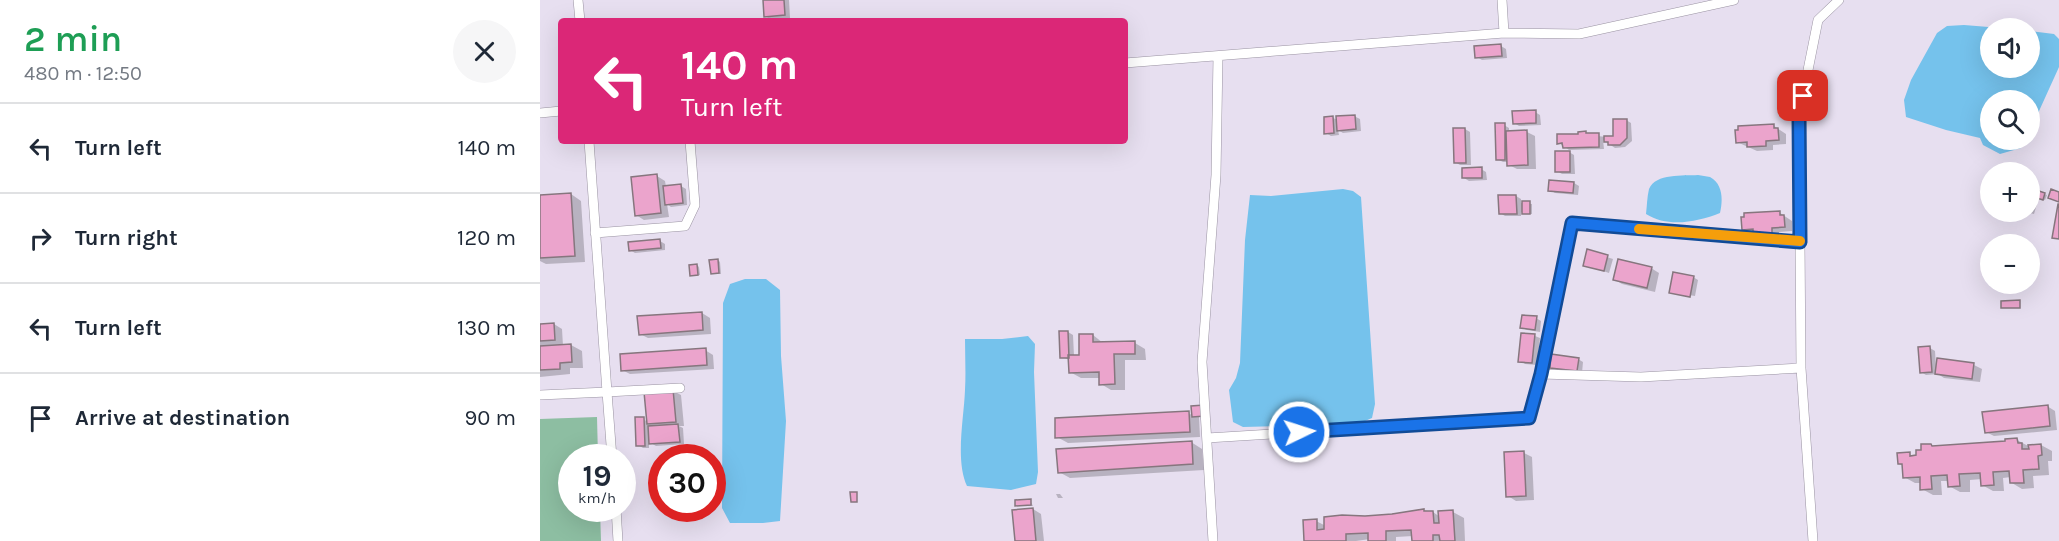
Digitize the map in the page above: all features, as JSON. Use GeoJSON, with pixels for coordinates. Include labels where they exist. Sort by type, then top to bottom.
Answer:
{"type":"FeatureCollection","features":[{"type":"Feature","properties":{"kind":"street"},"geometry":{"type":"LineString","coordinates":[[578,0],[580,18]]}},
{"type":"Feature","properties":{"kind":"street"},"geometry":{"type":"LineString","coordinates":[[1502,0],[1504,33]]}},
{"type":"Feature","properties":{"kind":"street"},"geometry":{"type":"LineString","coordinates":[[1128,63],[1504,33],[1579,34],[1734,0]]}},
{"type":"Feature","properties":{"kind":"street"},"geometry":{"type":"LineString","coordinates":[[1813,541],[1801,368],[1799,115],[1818,20],[1839,0]]}},
{"type":"Feature","properties":{"kind":"street"},"geometry":{"type":"LineString","coordinates":[[1213,541],[1202,362],[1216,175],[1218,56]]}},
{"type":"Feature","properties":{"kind":"street"},"geometry":{"type":"LineString","coordinates":[[540,113],[558,111]]}},
{"type":"Feature","properties":{"kind":"street"},"geometry":{"type":"LineString","coordinates":[[589,144],[611,444]]}},
{"type":"Feature","properties":{"kind":"street"},"geometry":{"type":"LineString","coordinates":[[595,233],[685,226],[695,205],[690,144]]}},
{"type":"Feature","properties":{"kind":"street"},"geometry":{"type":"LineString","coordinates":[[1207,438],[1529,418],[1541,374],[1572,223],[1800,242]]}},
{"type":"Feature","properties":{"kind":"street"},"geometry":{"type":"LineString","coordinates":[[1541,374],[1641,377],[1801,368]]}},
{"type":"Feature","properties":{"kind":"street"},"geometry":{"type":"LineString","coordinates":[[540,395],[680,388]]}},
{"type":"Feature","properties":{"kind":"street"},"geometry":{"type":"LineString","coordinates":[[617,522],[618,541]]}},
{"type":"Feature","properties":{"kind":"green space"},"geometry":{"type":"Polygon","coordinates":[[[597,417],[598,444],[558,444],[558,522],[600,522],[601,541],[540,541],[540,419],[597,417]]]}},
{"type":"Feature","properties":{"kind":"water"},"geometry":{"type":"Polygon","coordinates":[[[1947,26],[1980,26],[1980,78],[2040,78],[2040,32],[2054,34],[2059,39],[2059,67],[2040,109],[2040,90],[1980,90],[1980,138],[1906,117],[1904,100],[1911,80],[1937,33],[1947,26]]]}},
{"type":"Feature","properties":{"kind":"water"},"geometry":{"type":"Polygon","coordinates":[[[1992,150],[2014,150],[2000,154],[1992,150]]]}},
{"type":"Feature","properties":{"kind":"water"},"geometry":{"type":"Polygon","coordinates":[[[1670,176],[1710,177],[1720,188],[1722,203],[1720,213],[1683,222],[1664,221],[1646,214],[1648,192],[1652,184],[1670,176]]]}},
{"type":"Feature","properties":{"kind":"water"},"geometry":{"type":"Polygon","coordinates":[[[1343,189],[1353,191],[1361,197],[1375,404],[1372,418],[1358,424],[1243,427],[1233,422],[1229,390],[1236,378],[1240,363],[1245,240],[1250,195],[1271,196],[1343,189]]]}},
{"type":"Feature","properties":{"kind":"water"},"geometry":{"type":"Polygon","coordinates":[[[745,279],[766,279],[780,290],[781,356],[786,421],[780,521],[730,523],[726,516],[726,444],[722,444],[723,303],[730,284],[745,279]]]}},
{"type":"Feature","properties":{"kind":"water"},"geometry":{"type":"Polygon","coordinates":[[[1028,336],[1035,344],[1038,472],[1036,484],[1011,490],[967,486],[961,464],[965,339],[1028,336]]]}},
{"type":"Feature","properties":{"kind":"building"},"geometry":{"type":"Polygon","coordinates":[[[763,0],[784,0],[785,15],[764,17],[763,0]]]}},
{"type":"Feature","properties":{"kind":"building"},"geometry":{"type":"Polygon","coordinates":[[[1501,44],[1502,56],[1475,58],[1474,46],[1501,44]]]}},
{"type":"Feature","properties":{"kind":"building"},"geometry":{"type":"Polygon","coordinates":[[[1536,110],[1536,123],[1513,124],[1512,111],[1536,110]]]}},
{"type":"Feature","properties":{"kind":"building"},"geometry":{"type":"Polygon","coordinates":[[[1355,115],[1356,129],[1337,131],[1336,116],[1355,115]]]}},
{"type":"Feature","properties":{"kind":"building"},"geometry":{"type":"Polygon","coordinates":[[[1333,116],[1334,133],[1324,134],[1324,117],[1333,116]]]}},
{"type":"Feature","properties":{"kind":"building"},"geometry":{"type":"Polygon","coordinates":[[[1613,119],[1627,119],[1627,138],[1620,145],[1608,145],[1608,142],[1604,142],[1604,136],[1613,136],[1613,119]]]}},
{"type":"Feature","properties":{"kind":"building"},"geometry":{"type":"Polygon","coordinates":[[[1495,123],[1505,123],[1505,160],[1496,160],[1495,123]]]}},
{"type":"Feature","properties":{"kind":"building"},"geometry":{"type":"Polygon","coordinates":[[[1774,124],[1774,128],[1778,128],[1779,140],[1766,141],[1766,146],[1747,147],[1747,142],[1736,143],[1735,130],[1738,130],[1738,126],[1774,124]]]}},
{"type":"Feature","properties":{"kind":"building"},"geometry":{"type":"Polygon","coordinates":[[[1453,128],[1465,128],[1466,163],[1454,163],[1453,128]]]}},
{"type":"Feature","properties":{"kind":"building"},"geometry":{"type":"Polygon","coordinates":[[[1527,130],[1528,165],[1507,166],[1506,131],[1527,130]]]}},
{"type":"Feature","properties":{"kind":"building"},"geometry":{"type":"Polygon","coordinates":[[[1586,131],[1586,133],[1599,133],[1599,147],[1563,148],[1562,143],[1557,144],[1557,134],[1578,134],[1578,132],[1586,131]]]}},
{"type":"Feature","properties":{"kind":"building"},"geometry":{"type":"Polygon","coordinates":[[[1555,151],[1570,151],[1570,172],[1555,172],[1555,151]]]}},
{"type":"Feature","properties":{"kind":"building"},"geometry":{"type":"Polygon","coordinates":[[[1482,167],[1482,178],[1462,178],[1462,168],[1482,167]]]}},
{"type":"Feature","properties":{"kind":"building"},"geometry":{"type":"Polygon","coordinates":[[[657,174],[661,213],[635,216],[631,177],[657,174]]]}},
{"type":"Feature","properties":{"kind":"building"},"geometry":{"type":"Polygon","coordinates":[[[1549,180],[1574,182],[1573,193],[1548,191],[1549,180]]]}},
{"type":"Feature","properties":{"kind":"building"},"geometry":{"type":"Polygon","coordinates":[[[681,184],[683,203],[665,205],[663,186],[681,184]]]}},
{"type":"Feature","properties":{"kind":"building"},"geometry":{"type":"Polygon","coordinates":[[[2051,189],[2059,192],[2059,202],[2048,198],[2051,189]]]}},
{"type":"Feature","properties":{"kind":"building"},"geometry":{"type":"Polygon","coordinates":[[[2040,191],[2045,193],[2043,200],[2040,199],[2040,191]]]}},
{"type":"Feature","properties":{"kind":"building"},"geometry":{"type":"Polygon","coordinates":[[[571,193],[575,256],[540,258],[540,195],[571,193]]]}},
{"type":"Feature","properties":{"kind":"building"},"geometry":{"type":"Polygon","coordinates":[[[1498,195],[1516,195],[1517,214],[1499,214],[1498,195]]]}},
{"type":"Feature","properties":{"kind":"building"},"geometry":{"type":"Polygon","coordinates":[[[1522,201],[1530,201],[1530,214],[1522,214],[1522,201]]]}},
{"type":"Feature","properties":{"kind":"building"},"geometry":{"type":"Polygon","coordinates":[[[2059,204],[2059,239],[2052,238],[2059,204]]]}},
{"type":"Feature","properties":{"kind":"building"},"geometry":{"type":"Polygon","coordinates":[[[1780,211],[1780,215],[1784,215],[1785,227],[1772,228],[1772,233],[1753,234],[1753,229],[1742,230],[1741,217],[1744,217],[1744,213],[1780,211]]]}},
{"type":"Feature","properties":{"kind":"building"},"geometry":{"type":"Polygon","coordinates":[[[660,239],[661,248],[629,251],[628,242],[660,239]]]}},
{"type":"Feature","properties":{"kind":"building"},"geometry":{"type":"Polygon","coordinates":[[[1587,249],[1608,255],[1604,271],[1583,266],[1587,249]]]}},
{"type":"Feature","properties":{"kind":"building"},"geometry":{"type":"Polygon","coordinates":[[[718,259],[719,273],[711,274],[709,260],[718,259]]]}},
{"type":"Feature","properties":{"kind":"building"},"geometry":{"type":"Polygon","coordinates":[[[1618,259],[1652,267],[1647,288],[1613,280],[1618,259]]]}},
{"type":"Feature","properties":{"kind":"building"},"geometry":{"type":"Polygon","coordinates":[[[697,264],[698,275],[690,276],[689,265],[697,264]]]}},
{"type":"Feature","properties":{"kind":"building"},"geometry":{"type":"Polygon","coordinates":[[[1673,272],[1694,276],[1690,297],[1669,293],[1673,272]]]}},
{"type":"Feature","properties":{"kind":"building"},"geometry":{"type":"Polygon","coordinates":[[[2020,300],[2020,308],[2001,308],[2001,301],[2020,300]]]}},
{"type":"Feature","properties":{"kind":"building"},"geometry":{"type":"Polygon","coordinates":[[[702,312],[703,330],[639,335],[637,316],[702,312]]]}},
{"type":"Feature","properties":{"kind":"building"},"geometry":{"type":"Polygon","coordinates":[[[1522,315],[1537,316],[1535,330],[1520,328],[1522,315]]]}},
{"type":"Feature","properties":{"kind":"building"},"geometry":{"type":"Polygon","coordinates":[[[554,323],[555,340],[540,341],[540,324],[554,323]]]}},
{"type":"Feature","properties":{"kind":"building"},"geometry":{"type":"Polygon","coordinates":[[[1059,331],[1068,331],[1069,358],[1060,358],[1059,331]]]}},
{"type":"Feature","properties":{"kind":"building"},"geometry":{"type":"Polygon","coordinates":[[[1521,333],[1535,334],[1532,363],[1518,362],[1521,333]]]}},
{"type":"Feature","properties":{"kind":"building"},"geometry":{"type":"Polygon","coordinates":[[[1079,334],[1093,334],[1093,342],[1135,341],[1135,354],[1114,354],[1115,384],[1099,385],[1099,372],[1069,373],[1068,355],[1079,355],[1079,334]]]}},
{"type":"Feature","properties":{"kind":"building"},"geometry":{"type":"Polygon","coordinates":[[[571,344],[572,362],[560,363],[560,369],[540,370],[540,346],[571,344]]]}},
{"type":"Feature","properties":{"kind":"building"},"geometry":{"type":"Polygon","coordinates":[[[1930,346],[1932,372],[1920,373],[1918,347],[1930,346]]]}},
{"type":"Feature","properties":{"kind":"building"},"geometry":{"type":"Polygon","coordinates":[[[706,348],[707,365],[621,371],[620,354],[706,348]]]}},
{"type":"Feature","properties":{"kind":"building"},"geometry":{"type":"Polygon","coordinates":[[[1551,354],[1579,358],[1577,371],[1550,368],[1551,354]]]}},
{"type":"Feature","properties":{"kind":"building"},"geometry":{"type":"Polygon","coordinates":[[[1937,358],[1974,363],[1972,379],[1935,374],[1937,358]]]}},
{"type":"Feature","properties":{"kind":"building"},"geometry":{"type":"Polygon","coordinates":[[[673,389],[676,422],[647,424],[644,392],[673,389]]]}},
{"type":"Feature","properties":{"kind":"building"},"geometry":{"type":"Polygon","coordinates":[[[1204,405],[1205,416],[1192,417],[1191,406],[1204,405]]]}},
{"type":"Feature","properties":{"kind":"building"},"geometry":{"type":"Polygon","coordinates":[[[2048,405],[2050,426],[1985,433],[1982,412],[2048,405]]]}},
{"type":"Feature","properties":{"kind":"building"},"geometry":{"type":"Polygon","coordinates":[[[1189,411],[1190,432],[1055,438],[1055,418],[1189,411]]]}},
{"type":"Feature","properties":{"kind":"building"},"geometry":{"type":"Polygon","coordinates":[[[635,417],[644,417],[645,446],[636,446],[635,417]]]}},
{"type":"Feature","properties":{"kind":"building"},"geometry":{"type":"Polygon","coordinates":[[[678,424],[680,442],[649,444],[648,426],[678,424]]]}},
{"type":"Feature","properties":{"kind":"building"},"geometry":{"type":"Polygon","coordinates":[[[2017,438],[2018,443],[2022,443],[2022,449],[2029,449],[2028,445],[2041,444],[2042,455],[2038,456],[2039,469],[2023,470],[2024,483],[2010,483],[2009,471],[1993,472],[1994,485],[1981,486],[1980,473],[1959,474],[1960,486],[1948,487],[1947,475],[1931,476],[1932,489],[1920,490],[1920,477],[1903,478],[1902,464],[1898,464],[1897,453],[1910,452],[1910,456],[1916,455],[1916,450],[1921,450],[1921,444],[1932,446],[2005,441],[2005,439],[2017,438]]]}},
{"type":"Feature","properties":{"kind":"building"},"geometry":{"type":"Polygon","coordinates":[[[1192,441],[1193,464],[1058,473],[1056,449],[1192,441]]]}},
{"type":"Feature","properties":{"kind":"building"},"geometry":{"type":"Polygon","coordinates":[[[1524,451],[1526,496],[1506,497],[1504,452],[1524,451]]]}},
{"type":"Feature","properties":{"kind":"building"},"geometry":{"type":"Polygon","coordinates":[[[850,492],[857,492],[857,502],[851,502],[850,492]]]}},
{"type":"Feature","properties":{"kind":"building"},"geometry":{"type":"Polygon","coordinates":[[[1031,499],[1031,505],[1015,506],[1015,500],[1031,499]]]}},
{"type":"Feature","properties":{"kind":"building"},"geometry":{"type":"Polygon","coordinates":[[[1033,508],[1036,541],[1015,541],[1012,510],[1033,508]]]}},
{"type":"Feature","properties":{"kind":"building"},"geometry":{"type":"Polygon","coordinates":[[[1424,509],[1424,511],[1433,511],[1434,523],[1439,523],[1438,511],[1453,510],[1455,541],[1440,541],[1439,535],[1433,535],[1433,541],[1412,541],[1411,530],[1386,531],[1386,541],[1368,541],[1368,533],[1346,534],[1346,541],[1304,541],[1303,520],[1317,519],[1317,530],[1324,529],[1324,517],[1392,514],[1424,509]]]}},
{"type":"Feature","properties":{"kind":"slow traffic"},"geometry":{"type":"LineString","coordinates":[[1639,229],[1800,241]]}},
{"type":"Feature","properties":{"kind":"route"},"geometry":{"type":"LineString","coordinates":[[1299,432],[1529,418],[1541,374],[1572,223],[1800,242],[1799,115],[1803,96]]}}]}
